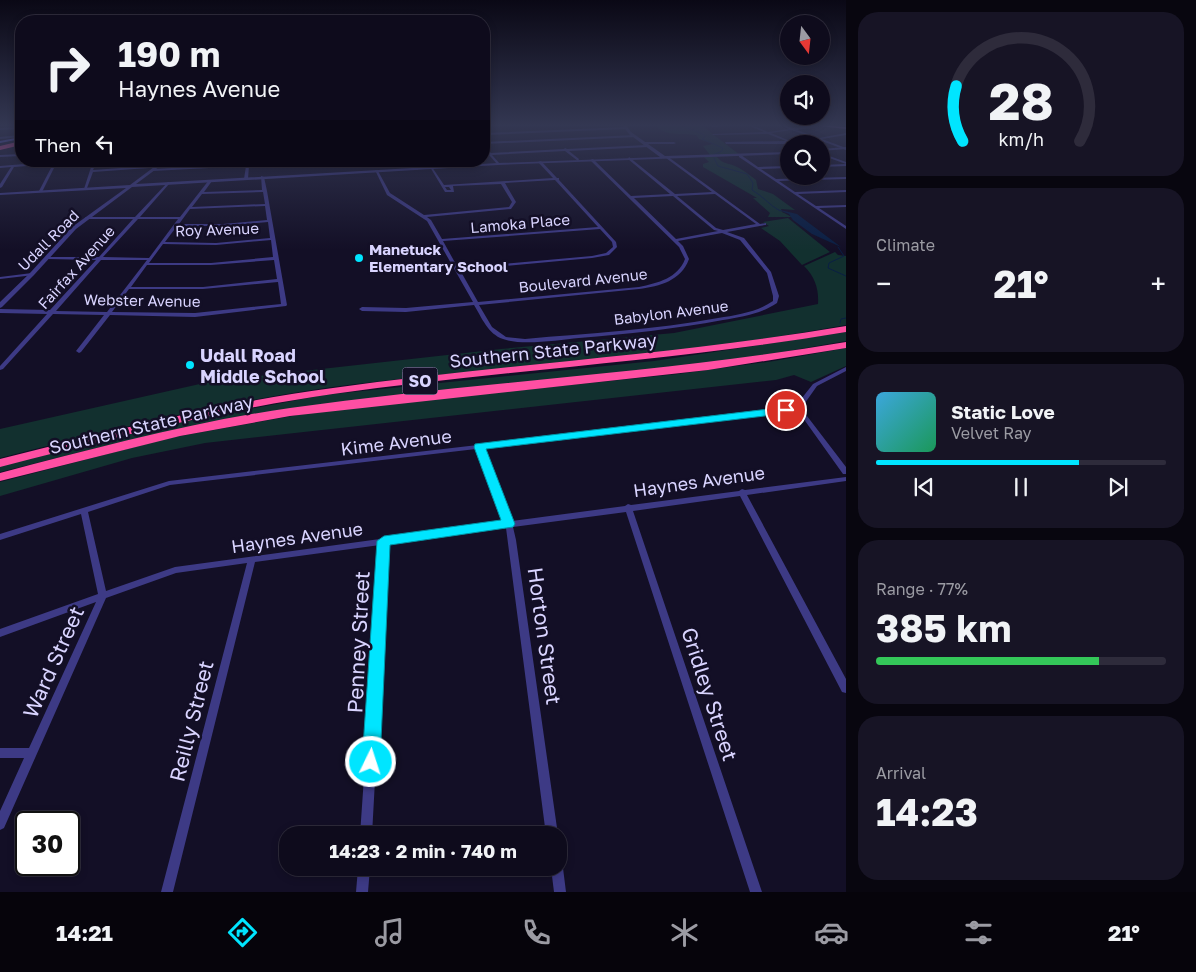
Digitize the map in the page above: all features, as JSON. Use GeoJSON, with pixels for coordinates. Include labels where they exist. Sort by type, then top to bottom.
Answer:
{"type":"FeatureCollection","features":[{"type":"Feature","properties":{"kind":"highway","name":"Southern State Parkway"},"geometry":{"type":"LineString","coordinates":[[0,463],[194,416],[299,396],[382,385],[657,358],[846,329]]}},
{"type":"Feature","properties":{"kind":"highway","name":"Southern State Parkway"},"geometry":{"type":"LineString","coordinates":[[0,477],[162,436],[280,414],[658,373],[846,345]]}},
{"type":"Feature","properties":{"kind":"street"},"geometry":{"type":"LineString","coordinates":[[0,187],[13,167]]}},
{"type":"Feature","properties":{"kind":"street"},"geometry":{"type":"LineString","coordinates":[[41,191],[53,167]]}},
{"type":"Feature","properties":{"kind":"street"},"geometry":{"type":"LineString","coordinates":[[85,188],[92,167]]}},
{"type":"Feature","properties":{"kind":"street"},"geometry":{"type":"LineString","coordinates":[[91,171],[170,167]]}},
{"type":"Feature","properties":{"kind":"street"},"geometry":{"type":"LineString","coordinates":[[246,178],[247,167]]}},
{"type":"Feature","properties":{"kind":"street"},"geometry":{"type":"LineString","coordinates":[[332,167],[333,173]]}},
{"type":"Feature","properties":{"kind":"street"},"geometry":{"type":"LineString","coordinates":[[0,194],[448,167]]}},
{"type":"Feature","properties":{"kind":"street"},"geometry":{"type":"LineString","coordinates":[[458,269],[600,256],[613,251],[616,247],[558,179],[545,167]]}},
{"type":"Feature","properties":{"kind":"street","name":"Boulevard Avenue"},"geometry":{"type":"LineString","coordinates":[[362,309],[401,310],[651,286],[680,272],[686,264],[687,255],[677,240],[599,167]]}},
{"type":"Feature","properties":{"kind":"street","name":"Babylon Avenue"},"geometry":{"type":"LineString","coordinates":[[477,303],[490,328],[504,338],[525,341],[702,323],[769,308],[775,302],[776,296],[769,273],[742,239],[715,228],[639,167]]}},
{"type":"Feature","properties":{"kind":"street"},"geometry":{"type":"LineString","coordinates":[[679,167],[759,225]]}},
{"type":"Feature","properties":{"kind":"street"},"geometry":{"type":"LineString","coordinates":[[757,168],[780,167]]}},
{"type":"Feature","properties":{"kind":"street","name":"Udall Road"},"geometry":{"type":"LineString","coordinates":[[0,306],[48,258],[74,228],[132,186],[151,168]]}},
{"type":"Feature","properties":{"kind":"street"},"geometry":{"type":"LineString","coordinates":[[431,168],[446,192],[454,190],[450,185],[558,179]]}},
{"type":"Feature","properties":{"kind":"street"},"geometry":{"type":"LineString","coordinates":[[757,168],[846,228]]}},
{"type":"Feature","properties":{"kind":"street"},"geometry":{"type":"LineString","coordinates":[[376,171],[388,194],[424,216],[442,240],[477,303]]}},
{"type":"Feature","properties":{"kind":"street"},"geometry":{"type":"LineString","coordinates":[[128,288],[203,288],[280,280],[262,178]]}},
{"type":"Feature","properties":{"kind":"street"},"geometry":{"type":"LineString","coordinates":[[775,180],[846,178]]}},
{"type":"Feature","properties":{"kind":"street"},"geometry":{"type":"LineString","coordinates":[[79,351],[210,181]]}},
{"type":"Feature","properties":{"kind":"street"},"geometry":{"type":"LineString","coordinates":[[424,216],[510,208],[514,202],[502,182]]}},
{"type":"Feature","properties":{"kind":"street","name":"Fairfax Avenue"},"geometry":{"type":"LineString","coordinates":[[2,368],[168,183]]}},
{"type":"Feature","properties":{"kind":"street"},"geometry":{"type":"LineString","coordinates":[[200,193],[265,191]]}},
{"type":"Feature","properties":{"kind":"street"},"geometry":{"type":"LineString","coordinates":[[794,193],[846,191]]}},
{"type":"Feature","properties":{"kind":"street"},"geometry":{"type":"LineString","coordinates":[[631,197],[716,193]]}},
{"type":"Feature","properties":{"kind":"street"},"geometry":{"type":"LineString","coordinates":[[189,208],[267,205]]}},
{"type":"Feature","properties":{"kind":"street"},"geometry":{"type":"LineString","coordinates":[[815,207],[846,206]]}},
{"type":"Feature","properties":{"kind":"street"},"geometry":{"type":"LineString","coordinates":[[87,218],[181,218]]}},
{"type":"Feature","properties":{"kind":"street"},"geometry":{"type":"LineString","coordinates":[[176,225],[223,225],[270,221]]}},
{"type":"Feature","properties":{"kind":"street"},"geometry":{"type":"LineString","coordinates":[[838,223],[846,223]]}},
{"type":"Feature","properties":{"kind":"street"},"geometry":{"type":"LineString","coordinates":[[677,240],[765,224]]}},
{"type":"Feature","properties":{"kind":"street","name":"Lamoka Place"},"geometry":{"type":"LineString","coordinates":[[442,240],[600,228]]}},
{"type":"Feature","properties":{"kind":"street","name":"Roy Avenue"},"geometry":{"type":"LineString","coordinates":[[162,243],[216,244],[272,239]]}},
{"type":"Feature","properties":{"kind":"street"},"geometry":{"type":"LineString","coordinates":[[48,258],[150,259]]}},
{"type":"Feature","properties":{"kind":"street"},"geometry":{"type":"LineString","coordinates":[[146,264],[211,264],[276,258]]}},
{"type":"Feature","properties":{"kind":"street"},"geometry":{"type":"LineString","coordinates":[[0,278],[32,274]]}},
{"type":"Feature","properties":{"kind":"street","name":"Webster Avenue"},"geometry":{"type":"LineString","coordinates":[[0,311],[195,315],[284,305],[280,280]]}},
{"type":"Feature","properties":{"kind":"street"},"geometry":{"type":"LineString","coordinates":[[846,369],[815,385],[796,410],[805,417],[846,472]]}},
{"type":"Feature","properties":{"kind":"street","name":"Kime Avenue"},"geometry":{"type":"LineString","coordinates":[[0,536],[170,483],[796,410]]}},
{"type":"Feature","properties":{"kind":"street","name":"Horton Street"},"geometry":{"type":"LineString","coordinates":[[479,447],[509,524],[551,826]]}},
{"type":"Feature","properties":{"kind":"street","name":"Haynes Avenue"},"geometry":{"type":"LineString","coordinates":[[0,633],[175,570],[628,507],[846,479]]}},
{"type":"Feature","properties":{"kind":"street"},"geometry":{"type":"LineString","coordinates":[[742,492],[846,689]]}},
{"type":"Feature","properties":{"kind":"street","name":"Gridley Street"},"geometry":{"type":"LineString","coordinates":[[628,507],[756,892]]}},
{"type":"Feature","properties":{"kind":"street","name":"Ward Street"},"geometry":{"type":"LineString","coordinates":[[0,824],[103,596],[84,510]]}},
{"type":"Feature","properties":{"kind":"street","name":"Penney Street"},"geometry":{"type":"LineString","coordinates":[[367,826],[384,541]]}},
{"type":"Feature","properties":{"kind":"street","name":"Reilly Street"},"geometry":{"type":"LineString","coordinates":[[167,892],[252,559]]}},
{"type":"Feature","properties":{"kind":"street"},"geometry":{"type":"LineString","coordinates":[[0,753],[32,753]]}},
{"type":"Feature","properties":{"kind":"street"},"geometry":{"type":"LineString","coordinates":[[362,892],[363,876]]}},
{"type":"Feature","properties":{"kind":"street"},"geometry":{"type":"LineString","coordinates":[[558,876],[560,892]]}},
{"type":"Feature","properties":{"kind":"green space"},"geometry":{"type":"Polygon","coordinates":[[[703,167],[736,167],[746,172],[756,180],[758,189],[773,194],[795,210],[781,209],[782,212],[792,217],[768,217],[770,213],[753,198],[757,198],[703,167]]]}},
{"type":"Feature","properties":{"kind":"green space"},"geometry":{"type":"Polygon","coordinates":[[[788,218],[830,252],[802,265],[780,241],[761,228],[769,226],[763,222],[788,218]]]}},
{"type":"Feature","properties":{"kind":"green space"},"geometry":{"type":"Polygon","coordinates":[[[835,252],[838,255],[846,256],[846,325],[758,340],[641,356],[416,377],[299,392],[186,413],[0,458],[0,429],[213,381],[501,349],[674,333],[818,304],[816,284],[804,266],[835,252]]]}},
{"type":"Feature","properties":{"kind":"green space"},"geometry":{"type":"Polygon","coordinates":[[[846,332],[846,341],[730,361],[336,403],[105,446],[0,472],[0,466],[176,423],[324,395],[654,361],[846,332]]]}},
{"type":"Feature","properties":{"kind":"green space"},"geometry":{"type":"Polygon","coordinates":[[[846,348],[846,366],[811,382],[794,375],[776,380],[205,443],[132,458],[0,496],[0,482],[169,438],[326,410],[678,374],[774,361],[846,348]]]}},
{"type":"Feature","properties":{"kind":"water"},"geometry":{"type":"Polygon","coordinates":[[[776,209],[797,214],[841,247],[812,234],[793,220],[789,214],[776,209]]]}},
{"type":"Feature","properties":{"kind":"waterway"},"geometry":{"type":"LineString","coordinates":[[720,167],[747,174],[753,183],[752,190],[780,211]]}},
{"type":"Feature","properties":{"kind":"waterway"},"geometry":{"type":"LineString","coordinates":[[838,247],[844,256],[829,263],[828,268],[846,276]]}},
{"type":"Feature","properties":{"kind":"waterway"},"geometry":{"type":"LineString","coordinates":[[840,323],[841,319],[846,318]]}},
{"type":"Feature","properties":{"kind":"place","name":"Manetuck Elementary School"},"geometry":{"type":"Point","coordinates":[359,258]}},
{"type":"Feature","properties":{"kind":"place","name":"Udall Road Middle School"},"geometry":{"type":"Point","coordinates":[190,365]}},
{"type":"Feature","properties":{"kind":"route"},"geometry":{"type":"LineString","coordinates":[[371,762],[384,541],[509,524],[479,447],[786,410]]}}]}
